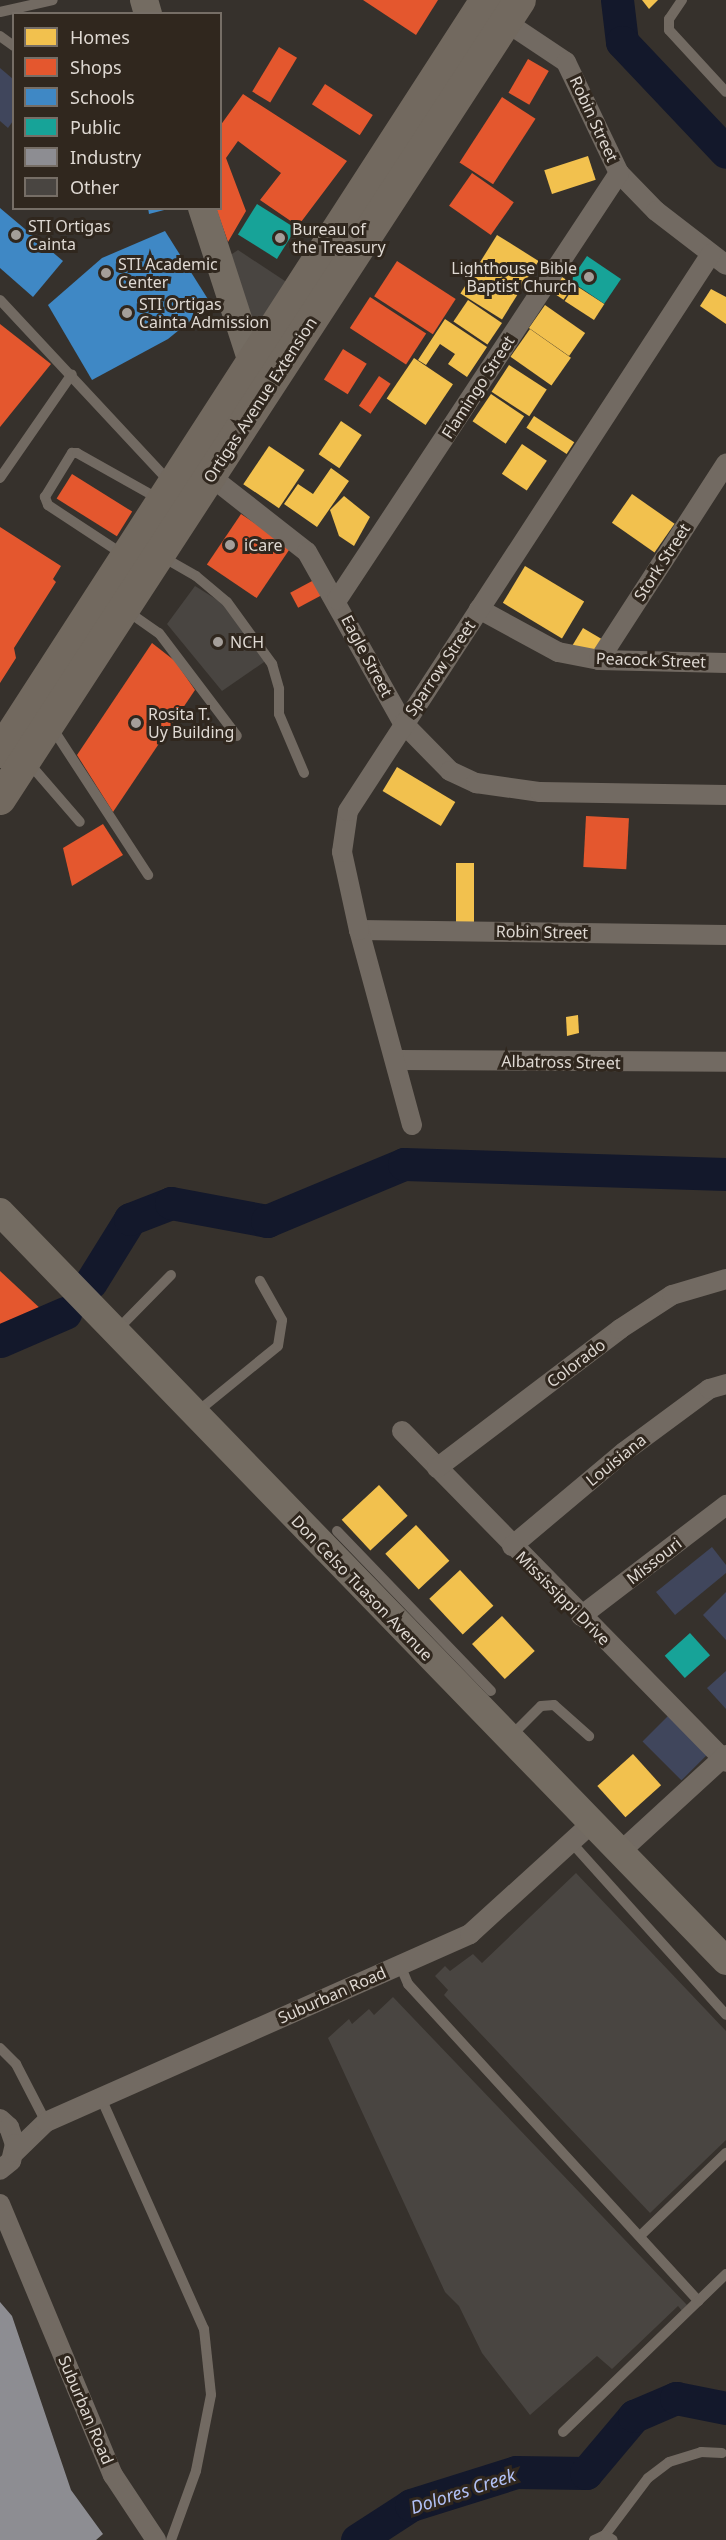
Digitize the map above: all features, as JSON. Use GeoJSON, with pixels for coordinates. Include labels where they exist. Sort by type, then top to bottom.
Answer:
{"type":"FeatureCollection","features":[{"type":"Feature","properties":{"kind":"main road","name":"Ortigas Avenue Extension"},"geometry":{"type":"LineString","coordinates":[[13,755],[49,724],[113,601],[126,556],[252,362],[493,5]]}},
{"type":"Feature","properties":{"kind":"main road","name":"Ortigas Avenue Extension"},"geometry":{"type":"LineString","coordinates":[[0,799],[13,755],[113,601],[159,555],[210,476],[493,5]]}},
{"type":"Feature","properties":{"kind":"street","name":"Robin Street"},"geometry":{"type":"LineString","coordinates":[[493,5],[566,62],[619,173],[656,211],[719,260]]}},
{"type":"Feature","properties":{"kind":"street","name":"Flamingo Street"},"geometry":{"type":"LineString","coordinates":[[337,600],[619,173]]}},
{"type":"Feature","properties":{"kind":"street"},"geometry":{"type":"LineString","coordinates":[[203,210],[252,362]]}},
{"type":"Feature","properties":{"kind":"street","name":"Sparrow Street"},"geometry":{"type":"LineString","coordinates":[[412,1125],[397,1060],[359,930],[342,852],[343,831],[348,811],[479,609],[719,260]]}},
{"type":"Feature","properties":{"kind":"street","name":"Stork Street"},"geometry":{"type":"LineString","coordinates":[[599,660],[726,464]]}},
{"type":"Feature","properties":{"kind":"street","name":"Eagle Street"},"geometry":{"type":"LineString","coordinates":[[210,476],[307,552],[337,600],[403,723],[450,771],[476,783],[540,792],[726,795]]}},
{"type":"Feature","properties":{"kind":"street","name":"Peacock Street"},"geometry":{"type":"LineString","coordinates":[[479,609],[558,652],[599,660],[726,663]]}},
{"type":"Feature","properties":{"kind":"street","name":"Robin Street"},"geometry":{"type":"LineString","coordinates":[[359,930],[726,935]]}},
{"type":"Feature","properties":{"kind":"street","name":"Albatross Street"},"geometry":{"type":"LineString","coordinates":[[397,1060],[726,1062]]}},
{"type":"Feature","properties":{"kind":"street","name":"Don Celso Tuason Avenue"},"geometry":{"type":"LineString","coordinates":[[0,1212],[194,1415],[471,1685],[508,1739],[581,1833],[619,1853],[726,1961]]}},
{"type":"Feature","properties":{"kind":"street","name":"Colorado"},"geometry":{"type":"LineString","coordinates":[[437,1468],[654,1306],[672,1295],[726,1279]]}},
{"type":"Feature","properties":{"kind":"street","name":"Louisiana"},"geometry":{"type":"LineString","coordinates":[[512,1546],[624,1452],[709,1389],[726,1384]]}},
{"type":"Feature","properties":{"kind":"street","name":"Mississippi Drive"},"geometry":{"type":"LineString","coordinates":[[402,1431],[581,1616],[725,1758]]}},
{"type":"Feature","properties":{"kind":"street","name":"Missouri"},"geometry":{"type":"LineString","coordinates":[[581,1616],[726,1505]]}},
{"type":"Feature","properties":{"kind":"street"},"geometry":{"type":"LineString","coordinates":[[619,1853],[725,1758]]}},
{"type":"Feature","properties":{"kind":"street","name":"Suburban Road"},"geometry":{"type":"LineString","coordinates":[[157,2539],[113,2475],[1,2205],[7,2163],[46,2122],[470,1934],[581,1833]]}},
{"type":"Feature","properties":{"kind":"street"},"geometry":{"type":"LineString","coordinates":[[2,2120],[14,2135],[7,2163]]}},
{"type":"Feature","properties":{"kind":"street","name":"Suburban Road"},"geometry":{"type":"LineString","coordinates":[[2,2120],[46,2122]]}},
{"type":"Feature","properties":{"kind":"lane"},"geometry":{"type":"LineString","coordinates":[[0,12],[53,0]]}},
{"type":"Feature","properties":{"kind":"lane"},"geometry":{"type":"LineString","coordinates":[[682,0],[669,19],[669,30],[726,92]]}},
{"type":"Feature","properties":{"kind":"lane"},"geometry":{"type":"LineString","coordinates":[[0,300],[72,374],[167,493]]}},
{"type":"Feature","properties":{"kind":"lane"},"geometry":{"type":"LineString","coordinates":[[0,478],[72,374]]}},
{"type":"Feature","properties":{"kind":"lane"},"geometry":{"type":"LineString","coordinates":[[126,556],[45,501],[72,453],[83,455],[167,493]]}},
{"type":"Feature","properties":{"kind":"lane"},"geometry":{"type":"LineString","coordinates":[[159,555],[196,576],[227,602],[272,664],[279,689],[279,714],[304,773]]}},
{"type":"Feature","properties":{"kind":"lane"},"geometry":{"type":"LineString","coordinates":[[113,601],[159,633],[237,736]]}},
{"type":"Feature","properties":{"kind":"lane"},"geometry":{"type":"LineString","coordinates":[[49,724],[148,875]]}},
{"type":"Feature","properties":{"kind":"lane"},"geometry":{"type":"LineString","coordinates":[[13,755],[80,822]]}},
{"type":"Feature","properties":{"kind":"lane"},"geometry":{"type":"LineString","coordinates":[[114,1333],[171,1275]]}},
{"type":"Feature","properties":{"kind":"lane"},"geometry":{"type":"LineString","coordinates":[[194,1415],[278,1346],[282,1320],[260,1281]]}},
{"type":"Feature","properties":{"kind":"lane"},"geometry":{"type":"LineString","coordinates":[[337,1531],[471,1685],[491,1691]]}},
{"type":"Feature","properties":{"kind":"lane"},"geometry":{"type":"LineString","coordinates":[[508,1739],[541,1706],[554,1705],[590,1736]]}},
{"type":"Feature","properties":{"kind":"lane"},"geometry":{"type":"LineString","coordinates":[[581,1833],[726,2015]]}},
{"type":"Feature","properties":{"kind":"lane"},"geometry":{"type":"LineString","coordinates":[[400,1965],[408,1984],[698,2301]]}},
{"type":"Feature","properties":{"kind":"lane"},"geometry":{"type":"LineString","coordinates":[[0,2048],[16,2064],[46,2122]]}},
{"type":"Feature","properties":{"kind":"lane"},"geometry":{"type":"LineString","coordinates":[[101,2098],[204,2329],[211,2395],[196,2471],[157,2539]]}},
{"type":"Feature","properties":{"kind":"lane"},"geometry":{"type":"LineString","coordinates":[[640,2236],[726,2153]]}},
{"type":"Feature","properties":{"kind":"lane"},"geometry":{"type":"LineString","coordinates":[[563,2432],[726,2274]]}},
{"type":"Feature","properties":{"kind":"lane"},"geometry":{"type":"LineString","coordinates":[[594,2540],[609,2538],[648,2478],[669,2462],[701,2452],[722,2453]]}},
{"type":"Feature","properties":{"kind":"shaded area"},"geometry":{"type":"Polygon","coordinates":[[[0,68],[12,78],[12,122],[8,128],[0,121],[0,68]]]}},
{"type":"Feature","properties":{"kind":"shaded area"},"geometry":{"type":"Polygon","coordinates":[[[712,1547],[726,1565],[726,1573],[675,1615],[656,1592],[712,1547]]]}},
{"type":"Feature","properties":{"kind":"shaded area"},"geometry":{"type":"Polygon","coordinates":[[[726,1592],[726,1640],[703,1615],[726,1592]]]}},
{"type":"Feature","properties":{"kind":"shaded area"},"geometry":{"type":"Polygon","coordinates":[[[726,1671],[726,1709],[707,1688],[726,1671]]]}},
{"type":"Feature","properties":{"kind":"shaded area"},"geometry":{"type":"Polygon","coordinates":[[[668,1716],[707,1755],[681,1780],[643,1741],[668,1716]]]}},
{"type":"Feature","properties":{"kind":"building: Homes"},"geometry":{"type":"Polygon","coordinates":[[[642,0],[658,0],[649,9],[642,0]]]}},
{"type":"Feature","properties":{"kind":"building: Homes"},"geometry":{"type":"Polygon","coordinates":[[[588,156],[596,180],[552,194],[544,170],[588,156]]]}},
{"type":"Feature","properties":{"kind":"building: Homes"},"geometry":{"type":"Polygon","coordinates":[[[497,235],[539,261],[502,319],[460,294],[497,235]]]}},
{"type":"Feature","properties":{"kind":"building: Homes"},"geometry":{"type":"Polygon","coordinates":[[[562,277],[574,285],[564,300],[552,292],[562,277]]]}},
{"type":"Feature","properties":{"kind":"building: Homes"},"geometry":{"type":"Polygon","coordinates":[[[575,285],[604,304],[594,320],[565,301],[575,285]]]}},
{"type":"Feature","properties":{"kind":"building: Homes"},"geometry":{"type":"Polygon","coordinates":[[[711,289],[726,297],[726,324],[700,306],[711,289]]]}},
{"type":"Feature","properties":{"kind":"building: Homes"},"geometry":{"type":"Polygon","coordinates":[[[468,300],[502,323],[487,344],[453,322],[468,300]]]}},
{"type":"Feature","properties":{"kind":"building: Homes"},"geometry":{"type":"Polygon","coordinates":[[[545,305],[585,333],[569,356],[529,328],[545,305]]]}},
{"type":"Feature","properties":{"kind":"building: Homes"},"geometry":{"type":"Polygon","coordinates":[[[445,319],[487,347],[467,377],[448,364],[455,354],[440,344],[426,365],[418,360],[445,319]]]}},
{"type":"Feature","properties":{"kind":"building: Homes"},"geometry":{"type":"Polygon","coordinates":[[[530,329],[571,358],[551,386],[510,357],[530,329]]]}},
{"type":"Feature","properties":{"kind":"building: Homes"},"geometry":{"type":"Polygon","coordinates":[[[414,358],[453,384],[426,425],[387,399],[414,358]]]}},
{"type":"Feature","properties":{"kind":"building: Homes"},"geometry":{"type":"Polygon","coordinates":[[[509,365],[547,390],[529,416],[492,392],[509,365]]]}},
{"type":"Feature","properties":{"kind":"building: Homes"},"geometry":{"type":"Polygon","coordinates":[[[491,394],[524,416],[506,444],[473,421],[491,394]]]}},
{"type":"Feature","properties":{"kind":"building: Homes"},"geometry":{"type":"Polygon","coordinates":[[[534,416],[574,442],[567,454],[526,428],[534,416]]]}},
{"type":"Feature","properties":{"kind":"building: Homes"},"geometry":{"type":"Polygon","coordinates":[[[341,421],[362,435],[339,468],[319,454],[341,421]]]}},
{"type":"Feature","properties":{"kind":"building: Homes"},"geometry":{"type":"Polygon","coordinates":[[[522,444],[547,461],[527,491],[502,474],[522,444]]]}},
{"type":"Feature","properties":{"kind":"building: Homes"},"geometry":{"type":"Polygon","coordinates":[[[269,446],[305,470],[279,508],[243,484],[269,446]]]}},
{"type":"Feature","properties":{"kind":"building: Homes"},"geometry":{"type":"Polygon","coordinates":[[[331,468],[349,481],[317,527],[284,504],[298,484],[313,494],[331,468]]]}},
{"type":"Feature","properties":{"kind":"building: Homes"},"geometry":{"type":"Polygon","coordinates":[[[632,494],[675,524],[655,552],[612,523],[632,494]]]}},
{"type":"Feature","properties":{"kind":"building: Homes"},"geometry":{"type":"Polygon","coordinates":[[[344,496],[370,517],[354,546],[339,536],[330,510],[344,496]]]}},
{"type":"Feature","properties":{"kind":"building: Homes"},"geometry":{"type":"Polygon","coordinates":[[[525,566],[584,602],[562,638],[503,603],[525,566]]]}},
{"type":"Feature","properties":{"kind":"building: Homes"},"geometry":{"type":"Polygon","coordinates":[[[583,628],[605,641],[598,654],[569,651],[583,628]]]}},
{"type":"Feature","properties":{"kind":"building: Homes"},"geometry":{"type":"Polygon","coordinates":[[[397,767],[455,802],[441,826],[383,791],[397,767]]]}},
{"type":"Feature","properties":{"kind":"building: Homes"},"geometry":{"type":"Polygon","coordinates":[[[456,863],[474,863],[474,922],[456,922],[456,863]]]}},
{"type":"Feature","properties":{"kind":"building: Homes"},"geometry":{"type":"Polygon","coordinates":[[[578,1015],[579,1033],[567,1036],[566,1017],[578,1015]]]}},
{"type":"Feature","properties":{"kind":"building: Homes"},"geometry":{"type":"Polygon","coordinates":[[[379,1485],[408,1516],[370,1550],[342,1520],[379,1485]]]}},
{"type":"Feature","properties":{"kind":"building: Homes"},"geometry":{"type":"Polygon","coordinates":[[[416,1525],[449,1561],[419,1589],[385,1554],[416,1525]]]}},
{"type":"Feature","properties":{"kind":"building: Homes"},"geometry":{"type":"Polygon","coordinates":[[[460,1570],[493,1606],[463,1634],[429,1599],[460,1570]]]}},
{"type":"Feature","properties":{"kind":"building: Homes"},"geometry":{"type":"Polygon","coordinates":[[[502,1616],[535,1651],[505,1679],[472,1644],[502,1616]]]}},
{"type":"Feature","properties":{"kind":"building: Homes"},"geometry":{"type":"Polygon","coordinates":[[[633,1754],[661,1785],[625,1817],[597,1786],[633,1754]]]}},
{"type":"Feature","properties":{"kind":"building: Shops"},"geometry":{"type":"Polygon","coordinates":[[[363,0],[438,0],[416,35],[363,0]]]}},
{"type":"Feature","properties":{"kind":"building: Shops"},"geometry":{"type":"Polygon","coordinates":[[[279,47],[297,58],[270,102],[252,92],[279,47]]]}},
{"type":"Feature","properties":{"kind":"building: Shops"},"geometry":{"type":"Polygon","coordinates":[[[528,59],[549,71],[529,105],[508,93],[528,59]]]}},
{"type":"Feature","properties":{"kind":"building: Shops"},"geometry":{"type":"Polygon","coordinates":[[[325,84],[373,115],[360,135],[312,104],[325,84]]]}},
{"type":"Feature","properties":{"kind":"building: Shops"},"geometry":{"type":"Polygon","coordinates":[[[243,94],[347,161],[298,226],[260,200],[281,173],[238,141],[226,158],[246,211],[228,242],[217,210],[222,210],[222,123],[243,94]]]}},
{"type":"Feature","properties":{"kind":"building: Shops"},"geometry":{"type":"Polygon","coordinates":[[[502,97],[536,119],[493,184],[460,162],[502,97]]]}},
{"type":"Feature","properties":{"kind":"building: Shops"},"geometry":{"type":"Polygon","coordinates":[[[472,173],[514,202],[491,235],[449,206],[472,173]]]}},
{"type":"Feature","properties":{"kind":"building: Shops"},"geometry":{"type":"Polygon","coordinates":[[[397,261],[456,299],[433,334],[374,296],[397,261]]]}},
{"type":"Feature","properties":{"kind":"building: Shops"},"geometry":{"type":"Polygon","coordinates":[[[370,297],[426,333],[406,365],[350,328],[370,297]]]}},
{"type":"Feature","properties":{"kind":"building: Shops"},"geometry":{"type":"Polygon","coordinates":[[[0,324],[51,364],[0,427],[0,324]]]}},
{"type":"Feature","properties":{"kind":"building: Shops"},"geometry":{"type":"Polygon","coordinates":[[[343,349],[367,364],[348,394],[324,380],[343,349]]]}},
{"type":"Feature","properties":{"kind":"building: Shops"},"geometry":{"type":"Polygon","coordinates":[[[379,376],[391,384],[370,414],[359,406],[379,376]]]}},
{"type":"Feature","properties":{"kind":"building: Shops"},"geometry":{"type":"Polygon","coordinates":[[[72,474],[132,512],[117,536],[57,499],[72,474]]]}},
{"type":"Feature","properties":{"kind":"building: Shops"},"geometry":{"type":"Polygon","coordinates":[[[241,514],[291,548],[257,598],[207,565],[241,514]]]}},
{"type":"Feature","properties":{"kind":"building: Shops"},"geometry":{"type":"Polygon","coordinates":[[[0,527],[61,566],[53,579],[56,582],[14,648],[16,658],[0,683],[0,527]]]}},
{"type":"Feature","properties":{"kind":"building: Shops"},"geometry":{"type":"Polygon","coordinates":[[[314,580],[322,595],[298,608],[290,593],[314,580]]]}},
{"type":"Feature","properties":{"kind":"building: Shops","name":"Rosita T. Uy Building"},"geometry":{"type":"Polygon","coordinates":[[[152,643],[175,661],[195,690],[113,812],[77,755],[152,643]]]}},
{"type":"Feature","properties":{"kind":"building: Shops"},"geometry":{"type":"Polygon","coordinates":[[[586,816],[629,818],[626,869],[583,867],[586,816]]]}},
{"type":"Feature","properties":{"kind":"building: Shops"},"geometry":{"type":"Polygon","coordinates":[[[103,824],[123,855],[72,886],[63,848],[103,824]]]}},
{"type":"Feature","properties":{"kind":"building: Shops"},"geometry":{"type":"Polygon","coordinates":[[[0,1271],[43,1311],[4,1335],[0,1335],[0,1271]]]}},
{"type":"Feature","properties":{"kind":"building: Schools","name":"STI Ortigas Cainta"},"geometry":{"type":"Polygon","coordinates":[[[0,208],[63,261],[33,297],[0,268],[0,208]]]}},
{"type":"Feature","properties":{"kind":"building: Schools"},"geometry":{"type":"Polygon","coordinates":[[[148,210],[164,210],[149,214],[148,210]]]}},
{"type":"Feature","properties":{"kind":"building: Schools","name":"STI Ortigas Cainta Admission"},"geometry":{"type":"Polygon","coordinates":[[[165,231],[211,304],[168,339],[92,380],[48,305],[102,258],[165,231]]]}},
{"type":"Feature","properties":{"kind":"building: Public"},"geometry":{"type":"Polygon","coordinates":[[[257,204],[296,228],[277,259],[238,235],[257,204]]]}},
{"type":"Feature","properties":{"kind":"building: Public"},"geometry":{"type":"Polygon","coordinates":[[[587,256],[621,279],[604,304],[570,281],[587,256]]]}},
{"type":"Feature","properties":{"kind":"building: Public"},"geometry":{"type":"Polygon","coordinates":[[[690,1633],[710,1655],[685,1678],[665,1656],[690,1633]]]}},
{"type":"Feature","properties":{"kind":"building: Industry"},"geometry":{"type":"Polygon","coordinates":[[[0,2302],[12,2316],[71,2490],[103,2534],[96,2540],[0,2540],[0,2302]]]}},
{"type":"Feature","properties":{"kind":"building: Other"},"geometry":{"type":"Polygon","coordinates":[[[238,250],[288,283],[257,332],[229,256],[238,250]]]}},
{"type":"Feature","properties":{"kind":"building: Other","name":"NCH"},"geometry":{"type":"Polygon","coordinates":[[[195,586],[227,606],[267,660],[222,691],[167,624],[195,586]]]}},
{"type":"Feature","properties":{"kind":"building: Other"},"geometry":{"type":"Polygon","coordinates":[[[576,1873],[726,2031],[726,2140],[650,2213],[444,1995],[448,1990],[435,1976],[445,1966],[450,1971],[473,1954],[482,1963],[576,1873]]]}},
{"type":"Feature","properties":{"kind":"building: Other"},"geometry":{"type":"Polygon","coordinates":[[[393,1997],[687,2305],[682,2311],[678,2306],[612,2369],[597,2356],[530,2415],[482,2353],[459,2306],[445,2292],[328,2038],[349,2019],[352,2024],[369,2009],[374,2015],[393,1997]]]}},
{"type":"Feature","properties":{"kind":"waterway"},"geometry":{"type":"LineString","coordinates":[[617,0],[622,42],[726,152]]}},
{"type":"Feature","properties":{"kind":"waterway"},"geometry":{"type":"LineString","coordinates":[[91,1282],[130,1219],[171,1203],[267,1221],[404,1164],[726,1174]]}},
{"type":"Feature","properties":{"kind":"waterway"},"geometry":{"type":"LineString","coordinates":[[0,1341],[65,1313]]}},
{"type":"Feature","properties":{"kind":"waterway","name":"Dolores Creek"},"geometry":{"type":"LineString","coordinates":[[357,2540],[411,2505],[516,2472],[586,2473],[634,2416],[676,2398],[726,2408]]}},
{"type":"Feature","properties":{"kind":"place","name":"STI Ortigas Cainta"},"geometry":{"type":"Point","coordinates":[16,235]}},
{"type":"Feature","properties":{"kind":"place","name":"Bureau of the Treasury"},"geometry":{"type":"Point","coordinates":[280,238]}},
{"type":"Feature","properties":{"kind":"place","name":"STI Academic Center"},"geometry":{"type":"Point","coordinates":[106,273]}},
{"type":"Feature","properties":{"kind":"place","name":"Lighthouse Bible Baptist Church"},"geometry":{"type":"Point","coordinates":[589,277]}},
{"type":"Feature","properties":{"kind":"place","name":"STI Ortigas Cainta Admission"},"geometry":{"type":"Point","coordinates":[127,313]}},
{"type":"Feature","properties":{"kind":"place","name":"iCare"},"geometry":{"type":"Point","coordinates":[230,545]}},
{"type":"Feature","properties":{"kind":"place","name":"NCH"},"geometry":{"type":"Point","coordinates":[218,642]}},
{"type":"Feature","properties":{"kind":"place","name":"Rosita T. Uy Building"},"geometry":{"type":"Point","coordinates":[136,723]}}]}
